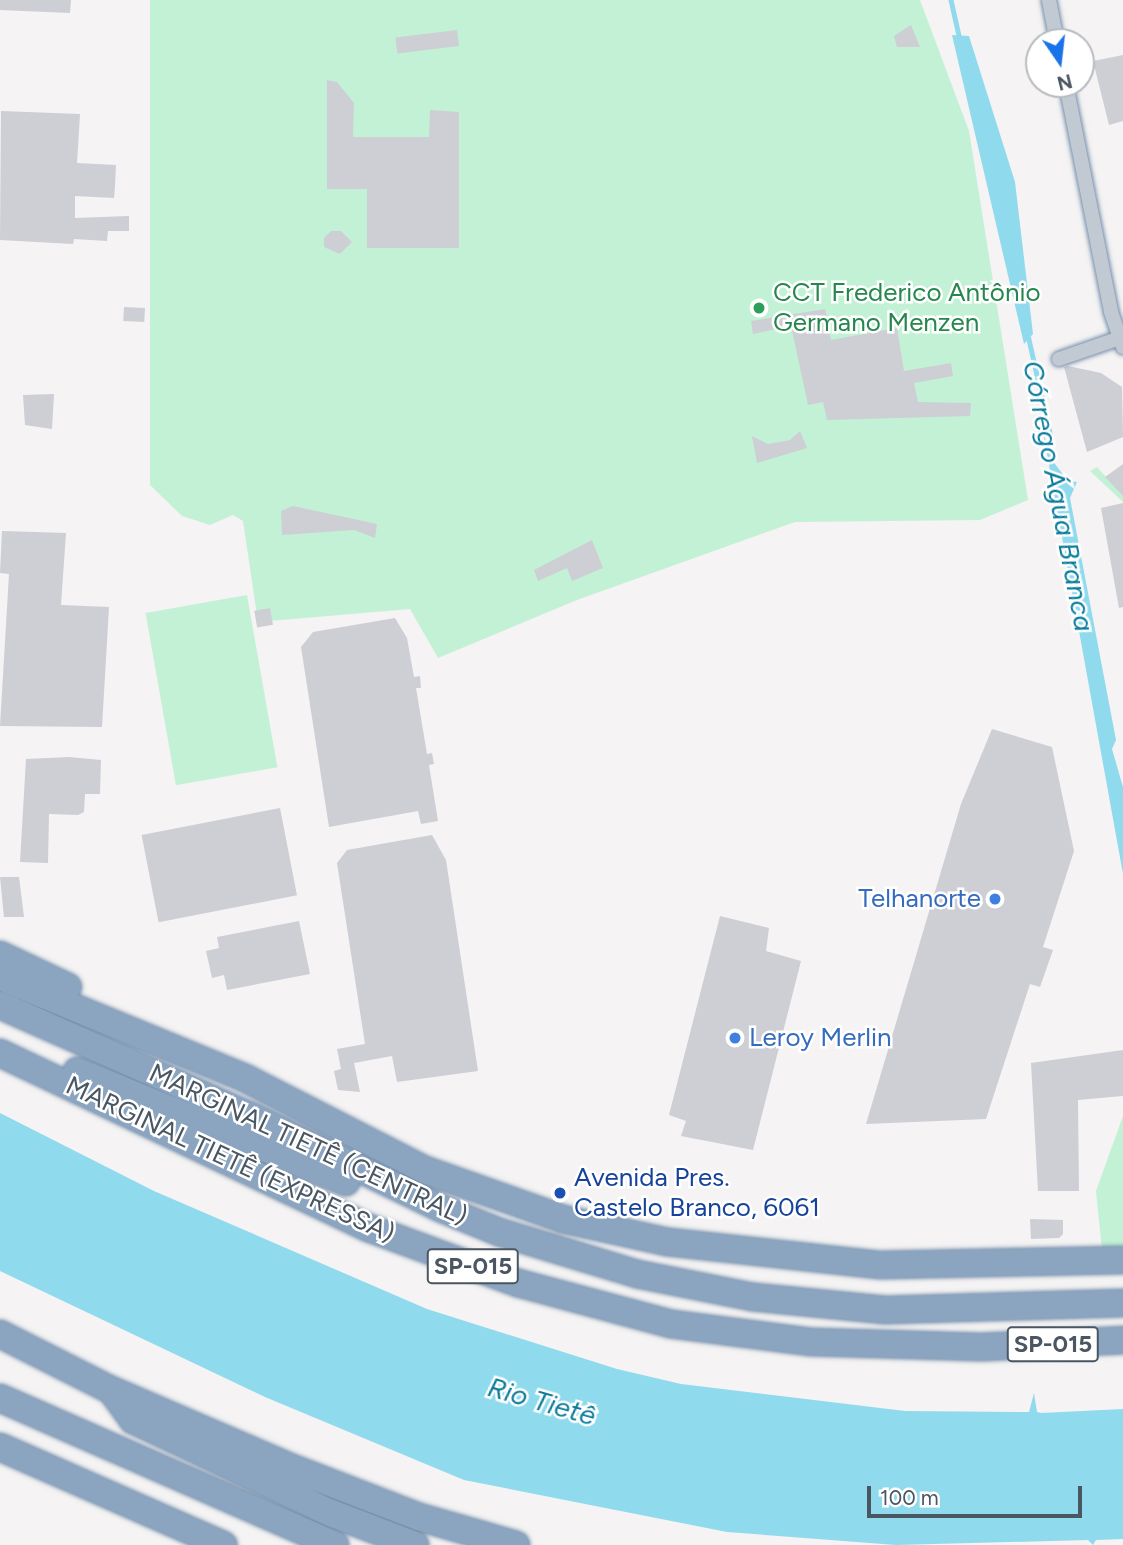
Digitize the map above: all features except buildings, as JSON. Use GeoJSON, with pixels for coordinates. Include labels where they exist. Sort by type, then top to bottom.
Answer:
{"type":"FeatureCollection","features":[{"type":"Feature","properties":{"kind":"highway"},"geometry":{"type":"LineString","coordinates":[[0,936],[6,965],[217,1059],[247,1079],[456,1182],[564,1219],[668,1242],[881,1265],[1123,1260]]}},
{"type":"Feature","properties":{"kind":"highway","name":"MARGINAL TIETÊ (CENTRAL)"},"geometry":{"type":"LineString","coordinates":[[0,1005],[251,1116],[389,1186],[499,1231],[589,1260],[753,1297],[885,1310],[1123,1303]]}},
{"type":"Feature","properties":{"kind":"highway"},"geometry":{"type":"LineString","coordinates":[[0,1046],[26,1050],[352,1185],[389,1186]]}},
{"type":"Feature","properties":{"kind":"highway","name":"MARGINAL TIETÊ (EXPRESSA)"},"geometry":{"type":"LineString","coordinates":[[0,1053],[369,1228],[518,1283],[671,1324],[812,1342],[982,1348],[1123,1340]]}},
{"type":"Feature","properties":{"kind":"highway"},"geometry":{"type":"LineString","coordinates":[[0,1334],[111,1390],[419,1517],[516,1545]]}},
{"type":"Feature","properties":{"kind":"highway"},"geometry":{"type":"LineString","coordinates":[[111,1390],[133,1420],[331,1513],[415,1545]]}},
{"type":"Feature","properties":{"kind":"highway"},"geometry":{"type":"LineString","coordinates":[[0,1398],[130,1451],[335,1545]]}},
{"type":"Feature","properties":{"kind":"highway"},"geometry":{"type":"LineString","coordinates":[[0,1447],[223,1545]]}},
{"type":"Feature","properties":{"kind":"highway"},"geometry":{"type":"LineString","coordinates":[[130,1451],[138,1464],[224,1512],[298,1545]]}},
{"type":"Feature","properties":{"kind":"street"},"geometry":{"type":"LineString","coordinates":[[1049,0],[1055,28]]}},
{"type":"Feature","properties":{"kind":"street"},"geometry":{"type":"LineString","coordinates":[[1059,359],[1120,343],[1069,98]]}},
{"type":"Feature","properties":{"kind":"green space"},"geometry":{"type":"Polygon","coordinates":[[[150,0],[920,0],[969,131],[1028,500],[980,520],[795,522],[577,600],[438,658],[410,609],[258,622],[243,521],[233,515],[210,525],[182,516],[150,485],[150,0]]]}},
{"type":"Feature","properties":{"kind":"green space"},"geometry":{"type":"Polygon","coordinates":[[[1097,467],[1123,496],[1123,502],[1090,471],[1097,467]]]}},
{"type":"Feature","properties":{"kind":"green space"},"geometry":{"type":"Polygon","coordinates":[[[247,595],[277,767],[176,785],[146,613],[247,595]]]}},
{"type":"Feature","properties":{"kind":"green space"},"geometry":{"type":"Polygon","coordinates":[[[1123,1116],[1123,1250],[1102,1250],[1096,1191],[1123,1116]]]}},
{"type":"Feature","properties":{"kind":"water"},"geometry":{"type":"Polygon","coordinates":[[[952,35],[969,36],[1015,182],[1033,334],[1024,344],[952,35]]]}},
{"type":"Feature","properties":{"kind":"water"},"geometry":{"type":"Polygon","coordinates":[[[1043,432],[1052,460],[1068,481],[1077,482],[1070,498],[1116,740],[1112,749],[1123,787],[1123,874],[1043,432]]]}},
{"type":"Feature","properties":{"kind":"water","name":"Rio Tietê"},"geometry":{"type":"Polygon","coordinates":[[[0,1113],[154,1191],[427,1309],[617,1369],[681,1384],[905,1411],[1029,1412],[1034,1393],[1037,1412],[1041,1413],[1123,1409],[1123,1539],[1096,1540],[1093,1545],[1088,1540],[896,1545],[727,1532],[464,1480],[265,1397],[0,1271],[0,1113]]]}},
{"type":"Feature","properties":{"kind":"waterway","name":"Córrego Água Branca"},"geometry":{"type":"LineString","coordinates":[[951,0],[960,40]]}},
{"type":"Feature","properties":{"kind":"waterway","name":"Córrego Água Branca"},"geometry":{"type":"LineString","coordinates":[[1028,335],[1051,437],[1051,457]]}},
{"type":"Feature","properties":{"kind":"place","name":"CCT Frederico Antônio Germano Menzen"},"geometry":{"type":"Point","coordinates":[759,308]}},
{"type":"Feature","properties":{"kind":"place","name":"Telhanorte"},"geometry":{"type":"Point","coordinates":[995,899]}},
{"type":"Feature","properties":{"kind":"place","name":"Leroy Merlin"},"geometry":{"type":"Point","coordinates":[735,1038]}},
{"type":"Feature","properties":{"kind":"place","name":"Avenida Pres. Castelo Branco, 6061"},"geometry":{"type":"Point","coordinates":[560,1193]}}]}
